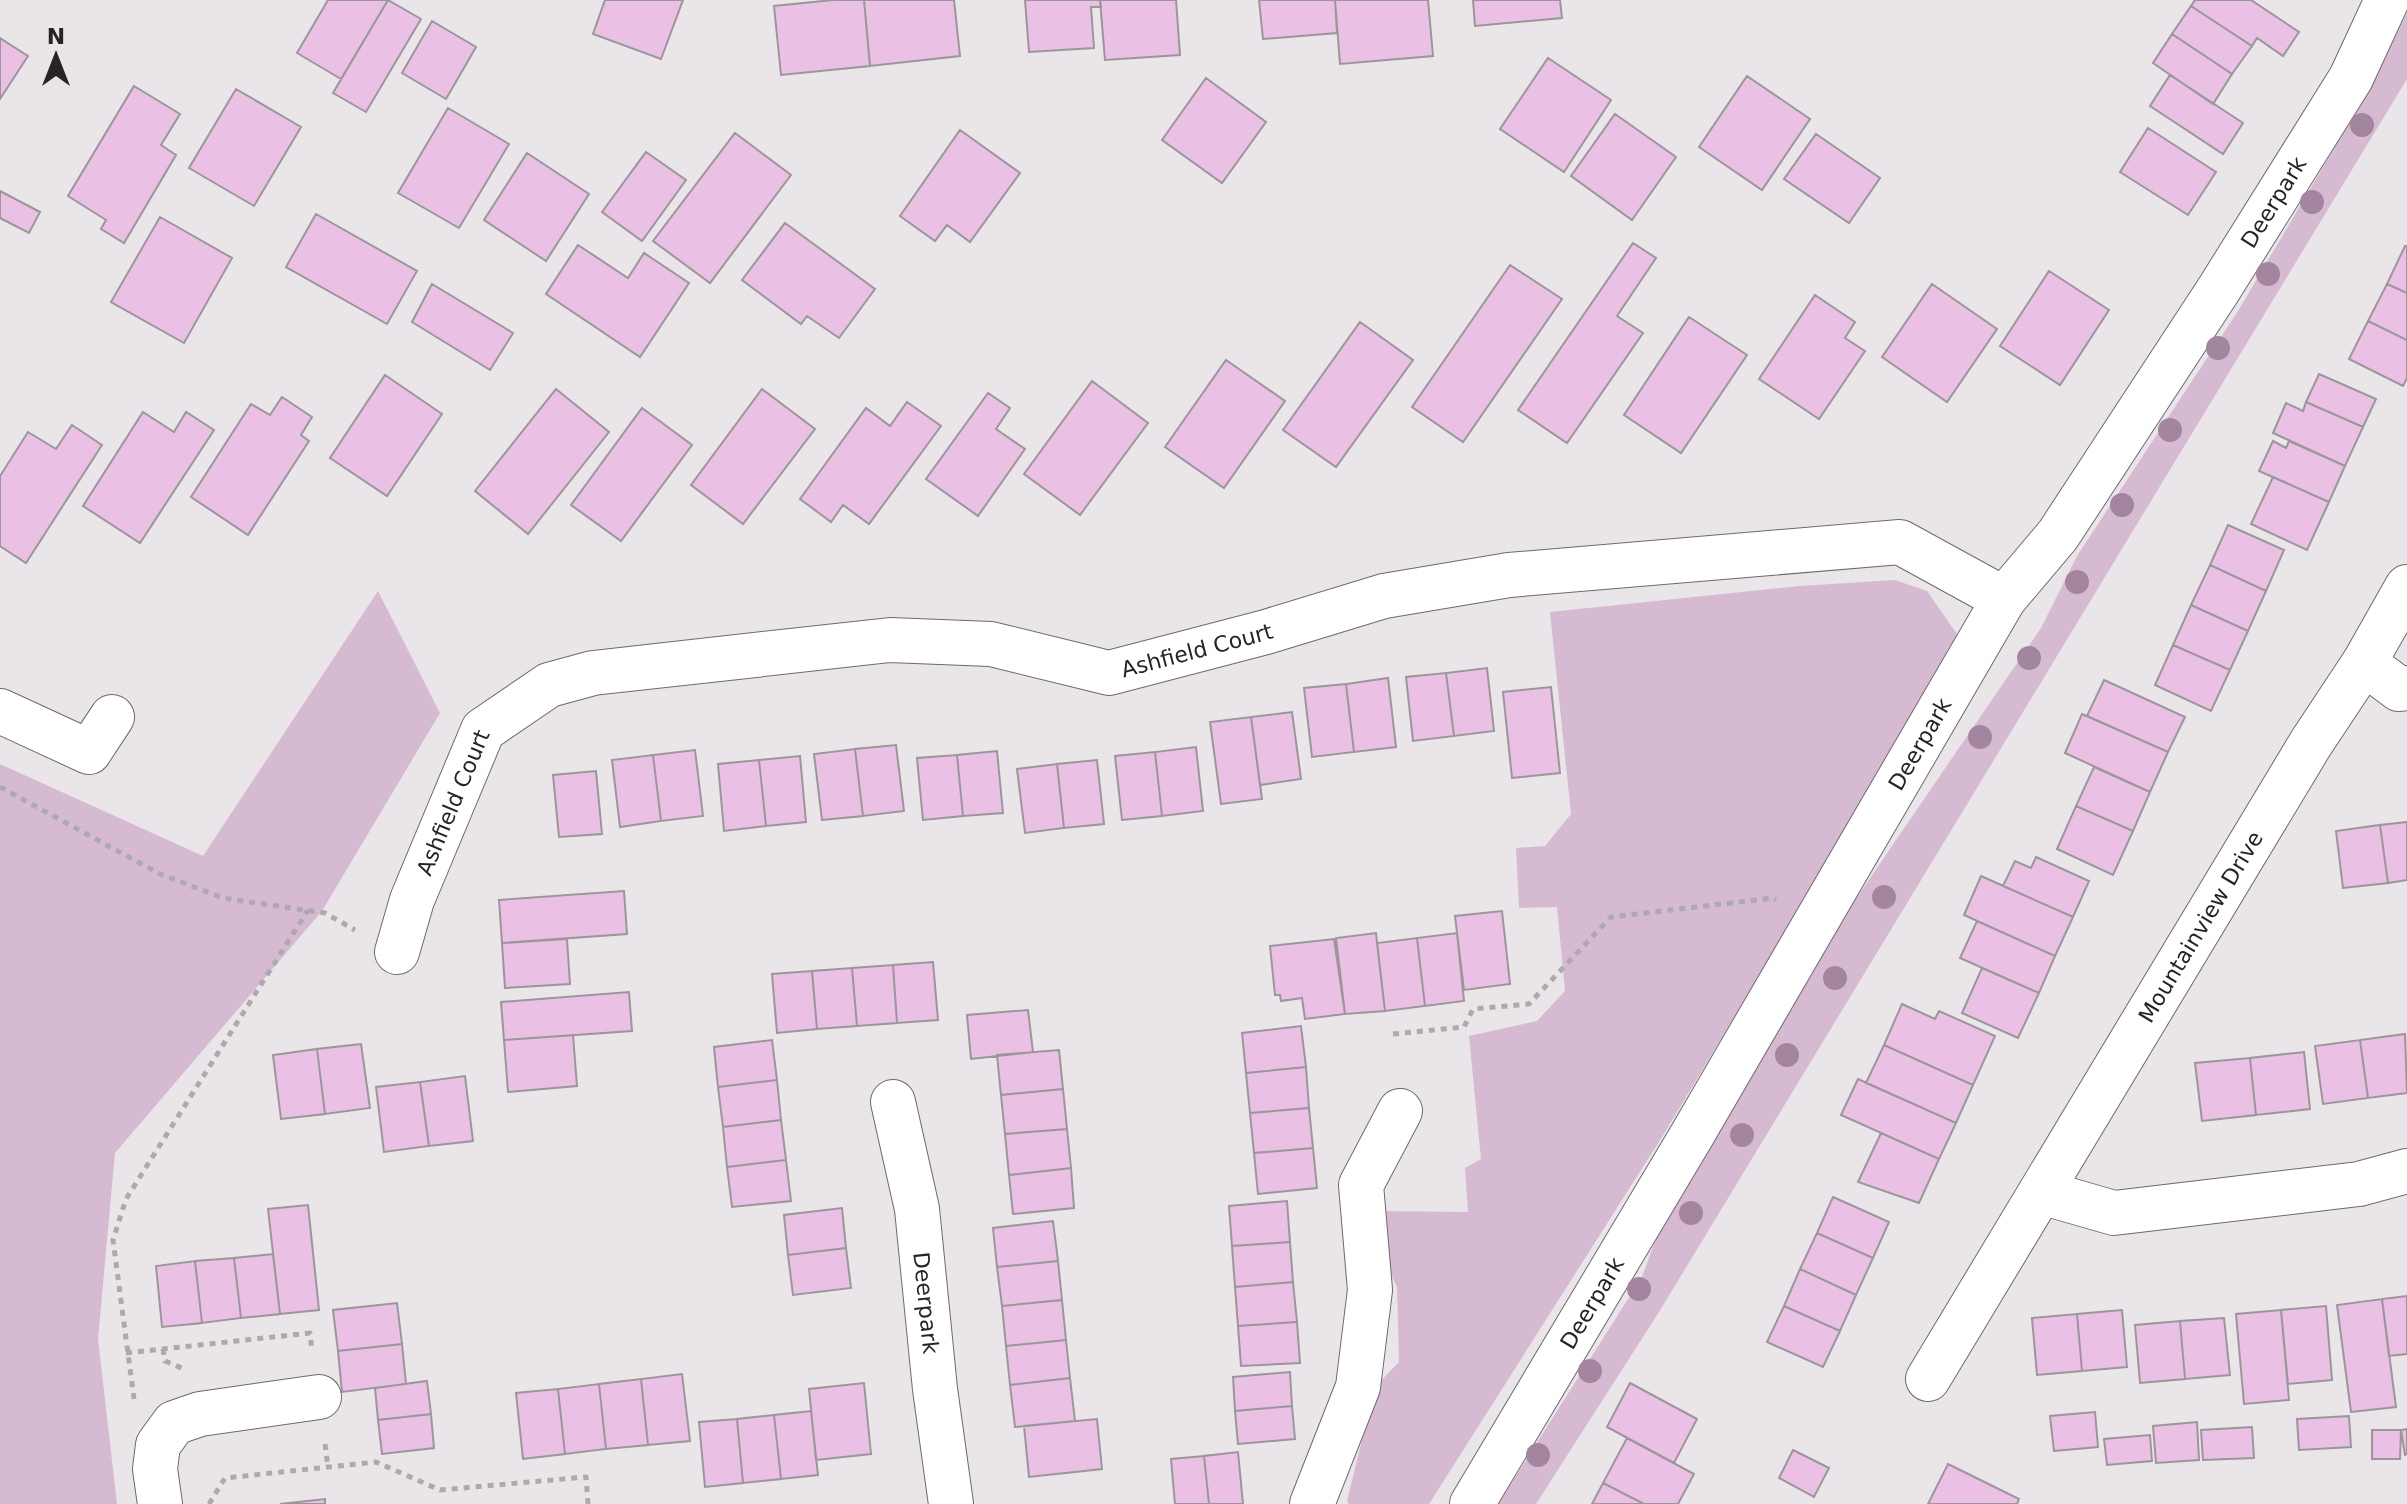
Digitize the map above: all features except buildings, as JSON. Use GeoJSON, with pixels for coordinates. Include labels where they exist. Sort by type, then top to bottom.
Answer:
{"type":"FeatureCollection","features":[{"type":"Feature","properties":{"kind":"street","name":"Deerpark"},"geometry":{"type":"LineString","coordinates":[[1472,1504],[2004,599],[2058,535],[2219,289],[2351,78],[2387,0]]}},
{"type":"Feature","properties":{"kind":"street","name":"Ashfield Court"},"geometry":{"type":"LineString","coordinates":[[397,952],[412,900],[483,730],[549,685],[593,673],[890,640],[991,644],[1109,673],[1266,632],[1384,596],[1509,575],[1900,542],[2004,599]]}},
{"type":"Feature","properties":{"kind":"street","name":"Mountainview Drive"},"geometry":{"type":"LineString","coordinates":[[1928,1379],[2311,743],[2364,663],[2407,587]]}},
{"type":"Feature","properties":{"kind":"street"},"geometry":{"type":"LineString","coordinates":[[2364,663],[2399,689],[2407,688]]}},
{"type":"Feature","properties":{"kind":"street"},"geometry":{"type":"LineString","coordinates":[[0,711],[89,752],[112,717]]}},
{"type":"Feature","properties":{"kind":"street","name":"Deerpark"},"geometry":{"type":"LineString","coordinates":[[893,1102],[917,1209],[935,1389],[951,1504]]}},
{"type":"Feature","properties":{"kind":"street"},"geometry":{"type":"LineString","coordinates":[[1312,1504],[1358,1387],[1370,1290],[1361,1185],[1400,1111]]}},
{"type":"Feature","properties":{"kind":"street"},"geometry":{"type":"LineString","coordinates":[[2041,1192],[2114,1213],[2359,1184],[2407,1171]]}},
{"type":"Feature","properties":{"kind":"street"},"geometry":{"type":"LineString","coordinates":[[160,1504],[155,1469],[158,1445],[174,1423],[200,1414],[319,1397]]}},
{"type":"Feature","properties":{"kind":"path"},"geometry":{"type":"LineString","coordinates":[[0,787],[160,874],[223,898],[325,913],[397,952]]}},
{"type":"Feature","properties":{"kind":"path"},"geometry":{"type":"LineString","coordinates":[[1393,1034],[1464,1027],[1473,1009],[1529,1004],[1611,917],[1773,898],[1816,921]]}},
{"type":"Feature","properties":{"kind":"path"},"geometry":{"type":"LineString","coordinates":[[158,1445],[140,1435],[126,1353],[113,1240],[126,1199],[308,910]]}},
{"type":"Feature","properties":{"kind":"path"},"geometry":{"type":"LineString","coordinates":[[209,1504],[225,1478],[376,1462],[440,1490],[586,1477],[588,1504]]}},
{"type":"Feature","properties":{"kind":"shaded area"},"geometry":{"type":"Polygon","coordinates":[[[2407,13],[2407,79],[1659,1312],[1536,1504],[1498,1504],[1642,1277],[1693,1137],[2041,628],[2077,556],[2238,311],[2368,91],[2407,13]]]}},
{"type":"Feature","properties":{"kind":"shaded area"},"geometry":{"type":"Polygon","coordinates":[[[1895,580],[1927,591],[1961,640],[1662,1137],[1429,1504],[1349,1504],[1347,1501],[1375,1387],[1399,1362],[1397,1287],[1379,1249],[1377,1211],[1468,1212],[1465,1168],[1481,1159],[1469,1036],[1537,1021],[1565,991],[1557,907],[1519,908],[1516,848],[1545,846],[1571,814],[1550,612],[1800,586],[1895,580]]]}},
{"type":"Feature","properties":{"kind":"shaded area"},"geometry":{"type":"Polygon","coordinates":[[[378,591],[440,713],[322,911],[115,1153],[98,1339],[117,1504],[0,1504],[0,764],[203,856],[378,591]]]}}]}
